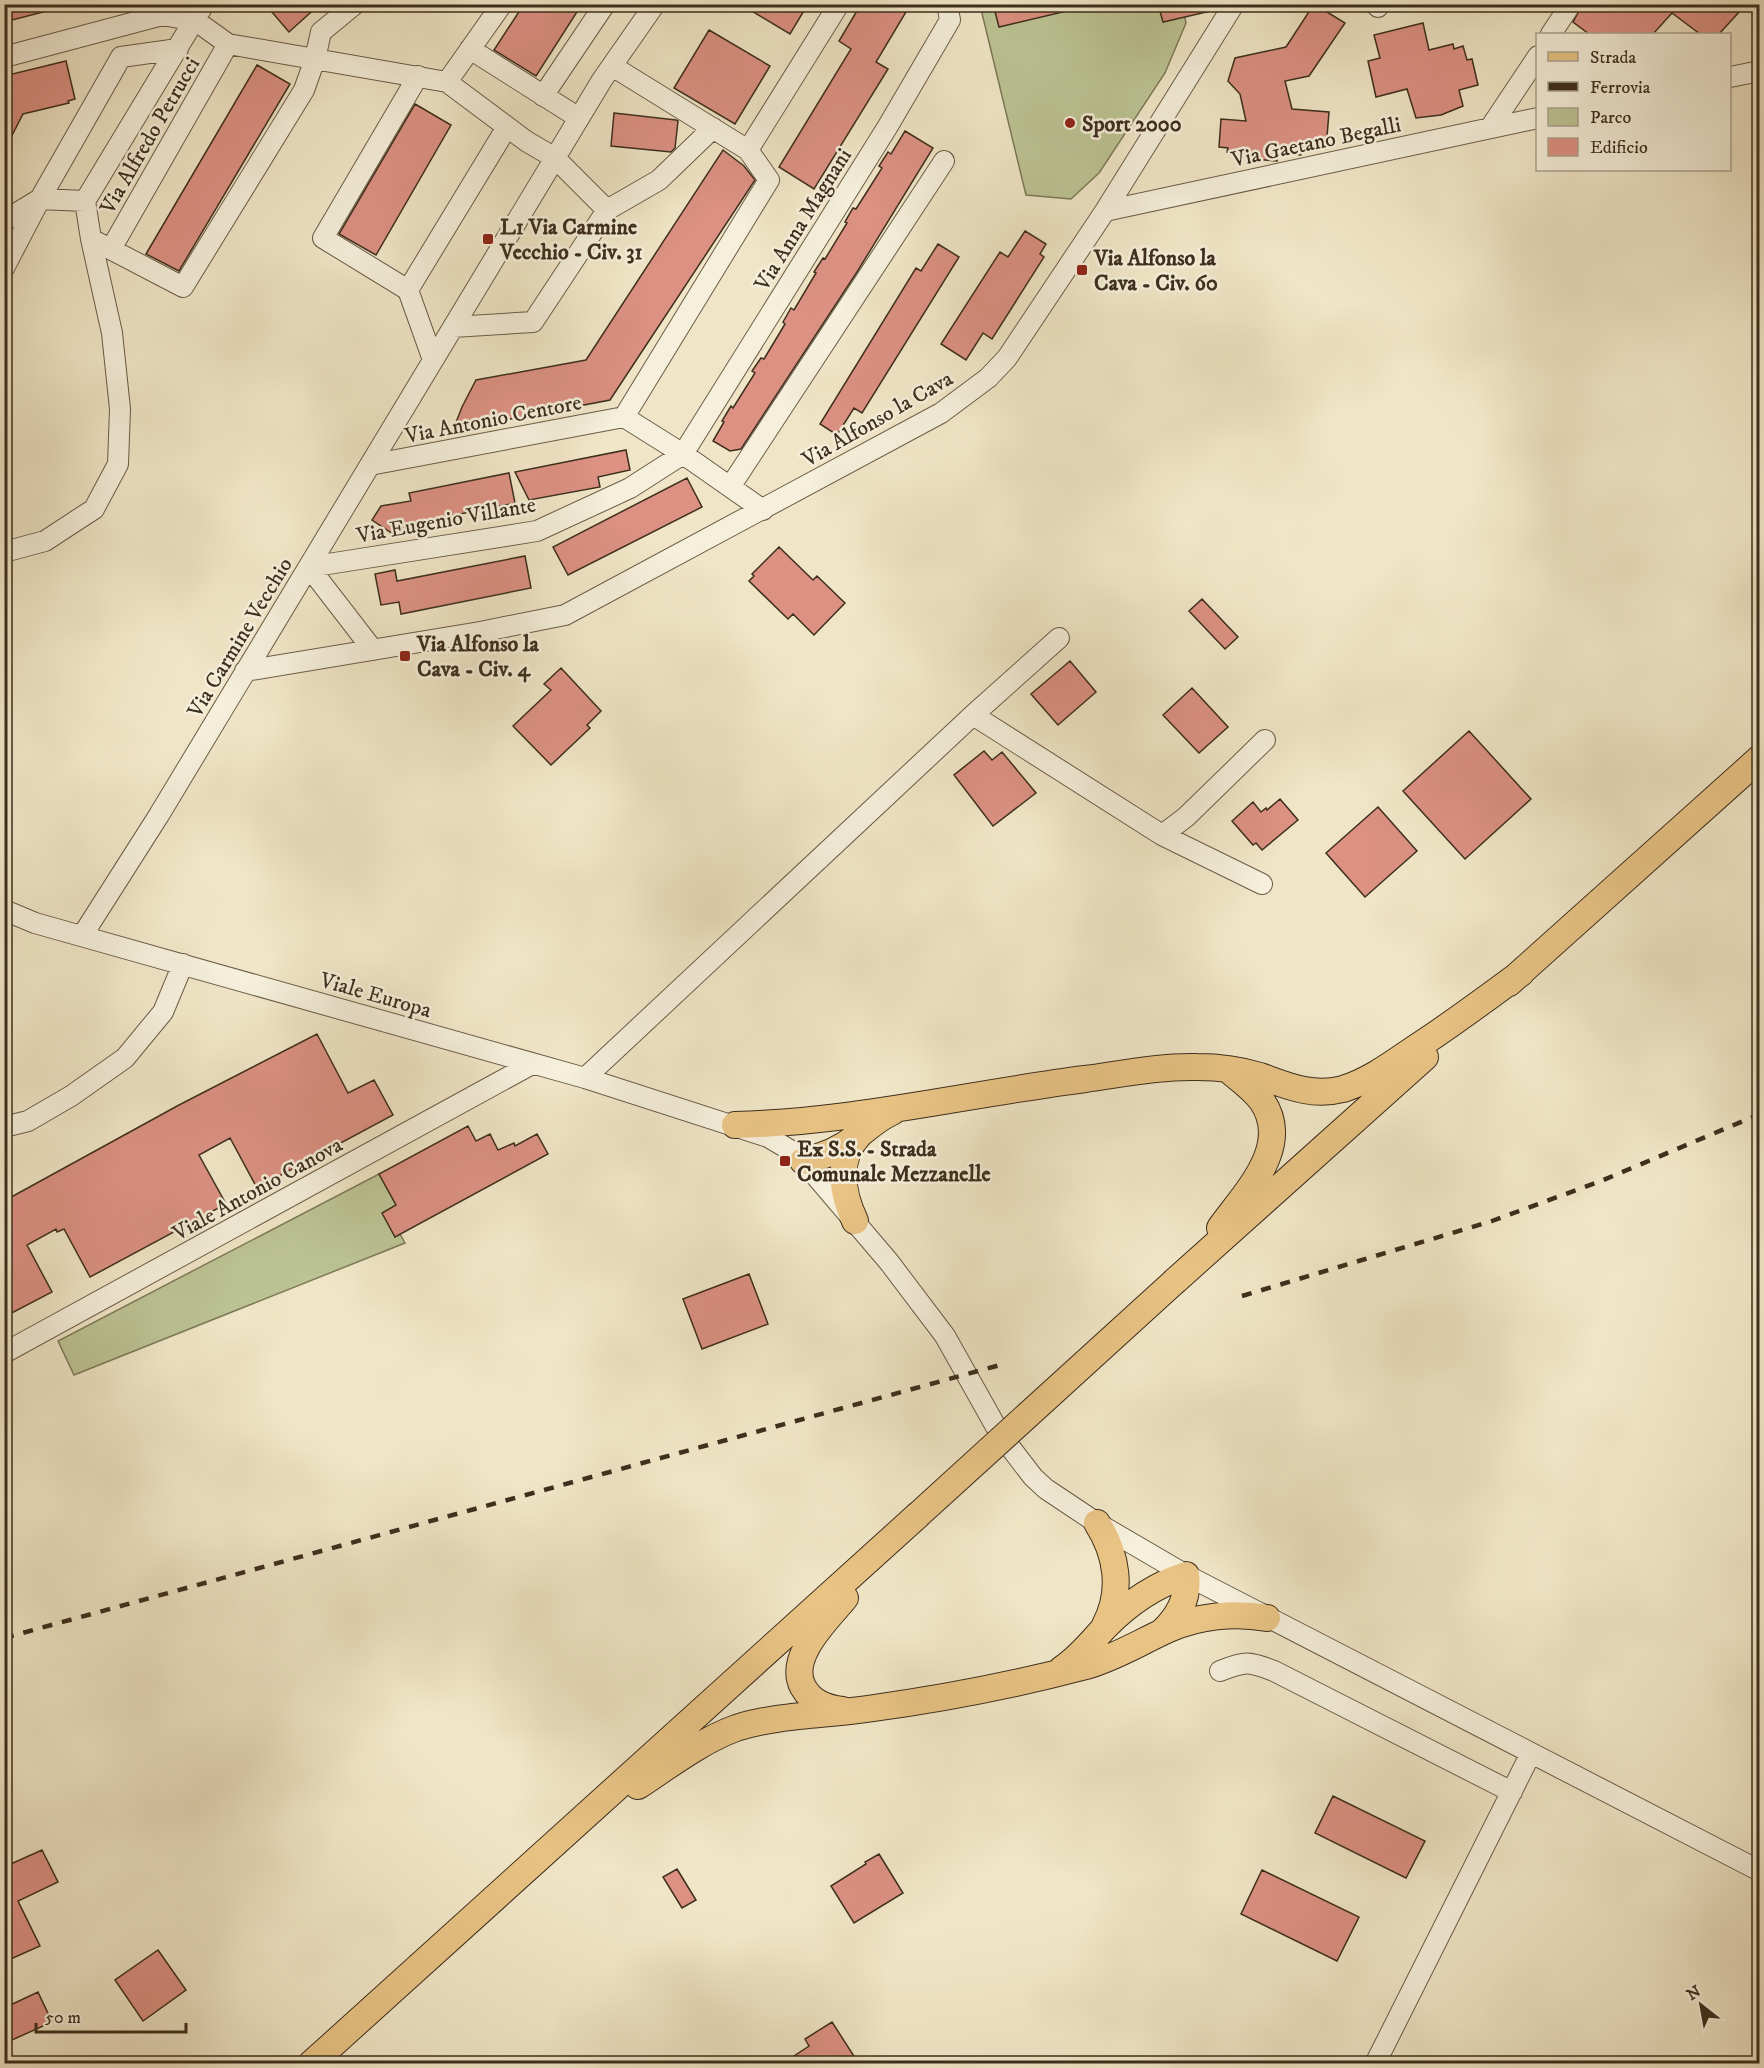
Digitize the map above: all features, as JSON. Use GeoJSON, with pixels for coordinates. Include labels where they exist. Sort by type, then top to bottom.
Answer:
{"type":"FeatureCollection","features":[{"type":"Feature","properties":{"kind":"main road"},"geometry":{"type":"LineString","coordinates":[[311,2064],[1183,1274],[1760,758]]}},
{"type":"Feature","properties":{"kind":"main road"},"geometry":{"type":"LineString","coordinates":[[735,1125],[792,1123],[852,1125],[881,1118],[898,1110],[1002,1090],[1169,1068],[1213,1068],[1249,1073],[1298,1090],[1327,1092],[1361,1082],[1394,1062],[1521,973]]}},
{"type":"Feature","properties":{"kind":"main road"},"geometry":{"type":"LineString","coordinates":[[1183,1274],[1255,1179],[1268,1156],[1271,1145],[1272,1124],[1266,1108],[1254,1092],[1228,1071]]}},
{"type":"Feature","properties":{"kind":"main road"},"geometry":{"type":"LineString","coordinates":[[803,1161],[830,1153],[852,1125]]}},
{"type":"Feature","properties":{"kind":"main road"},"geometry":{"type":"LineString","coordinates":[[852,1125],[852,1143],[843,1173],[847,1200],[855,1221]]}},
{"type":"Feature","properties":{"kind":"main road"},"geometry":{"type":"LineString","coordinates":[[1097,1523],[1110,1548],[1117,1588],[1110,1616],[1100,1633]]}},
{"type":"Feature","properties":{"kind":"main road"},"geometry":{"type":"LineString","coordinates":[[855,1711],[832,1709],[815,1702],[806,1693],[800,1680],[800,1661],[813,1639],[888,1542]]}},
{"type":"Feature","properties":{"kind":"main road"},"geometry":{"type":"LineString","coordinates":[[1057,1673],[1081,1654],[1124,1609],[1146,1593],[1186,1575],[1186,1591],[1181,1607],[1173,1620],[1160,1633]]}},
{"type":"Feature","properties":{"kind":"main road"},"geometry":{"type":"LineString","coordinates":[[568,1833],[688,1753],[724,1733],[760,1722],[855,1711],[990,1689],[1088,1665],[1120,1654],[1182,1624],[1210,1617],[1243,1615],[1267,1618]]}},
{"type":"Feature","properties":{"kind":"street"},"geometry":{"type":"LineString","coordinates":[[91,239],[183,286],[304,90],[321,32],[355,4]]}},
{"type":"Feature","properties":{"kind":"street"},"geometry":{"type":"LineString","coordinates":[[447,82],[502,4]]}},
{"type":"Feature","properties":{"kind":"street"},"geometry":{"type":"LineString","coordinates":[[543,96],[605,4]]}},
{"type":"Feature","properties":{"kind":"street","name":"Via Carmine Vecchio"},"geometry":{"type":"LineString","coordinates":[[82,936],[159,815],[579,118],[655,4]]}},
{"type":"Feature","properties":{"kind":"street"},"geometry":{"type":"LineString","coordinates":[[748,150],[839,4]]}},
{"type":"Feature","properties":{"kind":"street","name":"Via Anna Magnani"},"geometry":{"type":"LineString","coordinates":[[683,454],[888,126],[950,20],[947,4]]}},
{"type":"Feature","properties":{"kind":"street","name":"Via Alfonso la Cava"},"geometry":{"type":"LineString","coordinates":[[245,671],[480,632],[565,615],[941,413],[988,378],[1007,358],[1105,211],[1234,4]]}},
{"type":"Feature","properties":{"kind":"street"},"geometry":{"type":"LineString","coordinates":[[1552,33],[1571,4]]}},
{"type":"Feature","properties":{"kind":"street"},"geometry":{"type":"LineString","coordinates":[[200,13],[228,44],[447,82],[507,128],[555,158],[607,210]]}},
{"type":"Feature","properties":{"kind":"street","name":"Via Alfredo Petrucci"},"geometry":{"type":"LineString","coordinates":[[4,552],[45,541],[94,509],[118,464],[120,409],[112,333],[85,201],[200,13]]}},
{"type":"Feature","properties":{"kind":"street","name":"Via Alfredo Petrucci"},"geometry":{"type":"LineString","coordinates":[[4,57],[162,15],[200,13]]}},
{"type":"Feature","properties":{"kind":"street","name":"Via Alfredo Petrucci"},"geometry":{"type":"LineString","coordinates":[[111,249],[228,44]]}},
{"type":"Feature","properties":{"kind":"street","name":"Via Alfredo Petrucci"},"geometry":{"type":"LineString","coordinates":[[4,268],[40,199],[121,57],[178,49]]}},
{"type":"Feature","properties":{"kind":"street"},"geometry":{"type":"LineString","coordinates":[[470,49],[579,118]]}},
{"type":"Feature","properties":{"kind":"street"},"geometry":{"type":"LineString","coordinates":[[1490,128],[1536,59]]}},
{"type":"Feature","properties":{"kind":"street"},"geometry":{"type":"LineString","coordinates":[[612,66],[748,150],[769,180],[624,417],[683,454],[763,510]]}},
{"type":"Feature","properties":{"kind":"street"},"geometry":{"type":"LineString","coordinates":[[1731,77],[1760,70]]}},
{"type":"Feature","properties":{"kind":"street"},"geometry":{"type":"LineString","coordinates":[[418,76],[323,238],[408,291],[433,360]]}},
{"type":"Feature","properties":{"kind":"street","name":"Via Gaetano Begalli"},"geometry":{"type":"LineString","coordinates":[[1105,211],[1536,118]]}},
{"type":"Feature","properties":{"kind":"street"},"geometry":{"type":"LineString","coordinates":[[408,291],[507,128]]}},
{"type":"Feature","properties":{"kind":"street"},"geometry":{"type":"LineString","coordinates":[[453,327],[533,322],[607,210],[659,180],[713,128]]}},
{"type":"Feature","properties":{"kind":"street"},"geometry":{"type":"LineString","coordinates":[[730,487],[944,161]]}},
{"type":"Feature","properties":{"kind":"street","name":"Via Alfredo Petrucci"},"geometry":{"type":"LineString","coordinates":[[4,221],[40,199],[85,201]]}},
{"type":"Feature","properties":{"kind":"street","name":"Via Antonio Centore"},"geometry":{"type":"LineString","coordinates":[[370,465],[624,417]]}},
{"type":"Feature","properties":{"kind":"street","name":"Via Eugenio Villante"},"geometry":{"type":"LineString","coordinates":[[309,567],[537,531],[630,488],[683,454]]}},
{"type":"Feature","properties":{"kind":"street"},"geometry":{"type":"LineString","coordinates":[[309,567],[373,650]]}},
{"type":"Feature","properties":{"kind":"street"},"geometry":{"type":"LineString","coordinates":[[585,1078],[973,715],[1059,638]]}},
{"type":"Feature","properties":{"kind":"street"},"geometry":{"type":"LineString","coordinates":[[973,715],[1162,835],[1262,884]]}},
{"type":"Feature","properties":{"kind":"street"},"geometry":{"type":"LineString","coordinates":[[1162,835],[1186,817],[1265,740]]}},
{"type":"Feature","properties":{"kind":"street","name":"Viale Europa"},"geometry":{"type":"LineString","coordinates":[[4,910],[82,936],[585,1078],[768,1137],[803,1161],[855,1221],[945,1336],[1000,1434],[1022,1464],[1046,1489],[1097,1523],[1186,1575],[1760,1871]]}},
{"type":"Feature","properties":{"kind":"street"},"geometry":{"type":"LineString","coordinates":[[4,1140],[28,1121],[71,1095],[124,1058],[163,1012],[183,964]]}},
{"type":"Feature","properties":{"kind":"street","name":"Viale Antonio Canova"},"geometry":{"type":"LineString","coordinates":[[4,1353],[532,1064]]}},
{"type":"Feature","properties":{"kind":"street"},"geometry":{"type":"LineString","coordinates":[[4,1127],[28,1121]]}},
{"type":"Feature","properties":{"kind":"street"},"geometry":{"type":"LineString","coordinates":[[1220,1671],[1236,1664],[1253,1662],[1512,1792]]}},
{"type":"Feature","properties":{"kind":"street"},"geometry":{"type":"LineString","coordinates":[[1375,2064],[1531,1753]]}},
{"type":"Feature","properties":{"kind":"green space","name":"Sport 2000"},"geometry":{"type":"Polygon","coordinates":[[[980,5],[1182,5],[1186,23],[1165,73],[1099,173],[1071,199],[1026,195],[980,5]]]}},
{"type":"Feature","properties":{"kind":"green space"},"geometry":{"type":"Polygon","coordinates":[[[379,1174],[396,1205],[395,1237],[400,1234],[405,1243],[74,1375],[58,1341],[379,1174]]]}},
{"type":"Feature","properties":{"kind":"building"},"geometry":{"type":"Polygon","coordinates":[[[4,4],[50,4],[51,10],[4,22],[4,4]]]}},
{"type":"Feature","properties":{"kind":"building"},"geometry":{"type":"Polygon","coordinates":[[[265,4],[320,4],[289,32],[265,4]]]}},
{"type":"Feature","properties":{"kind":"building"},"geometry":{"type":"Polygon","coordinates":[[[524,4],[582,4],[536,76],[494,50],[524,4]]]}},
{"type":"Feature","properties":{"kind":"building"},"geometry":{"type":"Polygon","coordinates":[[[740,4],[808,4],[790,34],[740,4]]]}},
{"type":"Feature","properties":{"kind":"building"},"geometry":{"type":"Polygon","coordinates":[[[861,4],[907,4],[903,11],[906,12],[876,62],[888,69],[814,189],[779,167],[851,49],[839,41],[861,4]]]}},
{"type":"Feature","properties":{"kind":"building"},"geometry":{"type":"Polygon","coordinates":[[[993,4],[1066,4],[1067,11],[999,27],[993,4]]]}},
{"type":"Feature","properties":{"kind":"building"},"geometry":{"type":"Polygon","coordinates":[[[1158,4],[1210,4],[1211,11],[1163,22],[1158,4]]]}},
{"type":"Feature","properties":{"kind":"building"},"geometry":{"type":"Polygon","coordinates":[[[1314,4],[1345,23],[1309,76],[1285,81],[1292,109],[1329,112],[1326,149],[1302,147],[1301,155],[1278,153],[1277,161],[1251,159],[1252,154],[1227,152],[1228,148],[1219,147],[1221,119],[1246,121],[1240,94],[1228,81],[1235,58],[1286,47],[1314,4]]]}},
{"type":"Feature","properties":{"kind":"building"},"geometry":{"type":"Polygon","coordinates":[[[1583,4],[1731,4],[1740,11],[1720,33],[1699,33],[1672,13],[1654,33],[1588,33],[1573,22],[1583,4]]]}},
{"type":"Feature","properties":{"kind":"building"},"geometry":{"type":"Polygon","coordinates":[[[1423,23],[1429,50],[1453,44],[1454,49],[1463,46],[1467,60],[1472,59],[1478,85],[1459,90],[1463,106],[1441,115],[1416,118],[1407,89],[1376,97],[1368,61],[1380,58],[1374,35],[1423,23]]]}},
{"type":"Feature","properties":{"kind":"building"},"geometry":{"type":"Polygon","coordinates":[[[709,30],[770,66],[735,124],[674,88],[709,30]]]}},
{"type":"Feature","properties":{"kind":"building"},"geometry":{"type":"Polygon","coordinates":[[[66,61],[75,99],[68,101],[69,103],[23,114],[4,151],[4,76],[66,61]]]}},
{"type":"Feature","properties":{"kind":"building"},"geometry":{"type":"Polygon","coordinates":[[[257,65],[290,84],[179,271],[146,254],[257,65]]]}},
{"type":"Feature","properties":{"kind":"building"},"geometry":{"type":"Polygon","coordinates":[[[415,104],[451,125],[376,255],[339,234],[415,104]]]}},
{"type":"Feature","properties":{"kind":"building"},"geometry":{"type":"Polygon","coordinates":[[[614,113],[678,121],[675,148],[671,152],[611,146],[614,113]]]}},
{"type":"Feature","properties":{"kind":"building"},"geometry":{"type":"Polygon","coordinates":[[[905,131],[933,148],[857,272],[741,449],[730,451],[713,441],[724,422],[722,421],[755,373],[752,371],[761,358],[764,359],[785,324],[783,322],[791,308],[794,310],[816,273],[814,272],[823,258],[825,259],[847,223],[845,222],[853,208],[856,209],[882,168],[879,166],[888,152],[891,154],[905,131]]]}},
{"type":"Feature","properties":{"kind":"building"},"geometry":{"type":"Polygon","coordinates":[[[723,150],[744,166],[755,180],[610,400],[453,430],[476,380],[586,360],[723,150]]]}},
{"type":"Feature","properties":{"kind":"building"},"geometry":{"type":"Polygon","coordinates":[[[1025,231],[1046,244],[1040,254],[1044,257],[992,339],[983,333],[966,360],[941,344],[1000,252],[1008,257],[1025,231]]]}},
{"type":"Feature","properties":{"kind":"building"},"geometry":{"type":"Polygon","coordinates":[[[938,244],[959,257],[862,413],[854,408],[837,435],[820,424],[916,268],[921,271],[938,244]]]}},
{"type":"Feature","properties":{"kind":"building"},"geometry":{"type":"Polygon","coordinates":[[[626,450],[630,470],[598,477],[600,487],[529,500],[515,472],[626,450]]]}},
{"type":"Feature","properties":{"kind":"building"},"geometry":{"type":"Polygon","coordinates":[[[509,473],[515,503],[415,523],[417,531],[396,536],[372,520],[381,506],[411,501],[409,493],[509,473]]]}},
{"type":"Feature","properties":{"kind":"building"},"geometry":{"type":"Polygon","coordinates":[[[687,478],[702,507],[568,575],[553,547],[687,478]]]}},
{"type":"Feature","properties":{"kind":"building"},"geometry":{"type":"Polygon","coordinates":[[[779,547],[813,580],[817,576],[845,603],[814,635],[793,614],[788,619],[749,581],[754,576],[752,574],[779,547]]]}},
{"type":"Feature","properties":{"kind":"building"},"geometry":{"type":"Polygon","coordinates":[[[525,556],[531,588],[401,614],[399,602],[381,605],[375,574],[395,570],[397,581],[525,556]]]}},
{"type":"Feature","properties":{"kind":"building"},"geometry":{"type":"Polygon","coordinates":[[[1202,599],[1238,637],[1225,649],[1189,611],[1202,599]]]}},
{"type":"Feature","properties":{"kind":"building"},"geometry":{"type":"Polygon","coordinates":[[[1070,661],[1096,692],[1058,725],[1031,694],[1070,661]]]}},
{"type":"Feature","properties":{"kind":"building"},"geometry":{"type":"Polygon","coordinates":[[[561,668],[601,711],[587,725],[590,728],[551,765],[513,726],[551,690],[544,684],[561,668]]]}},
{"type":"Feature","properties":{"kind":"building"},"geometry":{"type":"Polygon","coordinates":[[[1192,688],[1228,727],[1199,753],[1163,715],[1192,688]]]}},
{"type":"Feature","properties":{"kind":"building"},"geometry":{"type":"Polygon","coordinates":[[[1469,731],[1531,799],[1465,859],[1403,791],[1469,731]]]}},
{"type":"Feature","properties":{"kind":"building"},"geometry":{"type":"Polygon","coordinates":[[[984,751],[992,760],[1002,752],[1036,793],[993,826],[954,775],[984,751]]]}},
{"type":"Feature","properties":{"kind":"building"},"geometry":{"type":"Polygon","coordinates":[[[1280,799],[1298,820],[1262,850],[1256,843],[1253,845],[1232,821],[1253,802],[1261,812],[1280,799]]]}},
{"type":"Feature","properties":{"kind":"building"},"geometry":{"type":"Polygon","coordinates":[[[1378,807],[1417,851],[1365,897],[1326,853],[1378,807]]]}},
{"type":"Feature","properties":{"kind":"building"},"geometry":{"type":"Polygon","coordinates":[[[317,1034],[348,1093],[374,1080],[393,1115],[257,1188],[230,1138],[199,1155],[226,1204],[90,1277],[64,1229],[57,1232],[56,1229],[27,1245],[52,1292],[4,1317],[4,1201],[179,1105],[317,1034]]]}},
{"type":"Feature","properties":{"kind":"building"},"geometry":{"type":"Polygon","coordinates":[[[468,1126],[476,1141],[490,1134],[498,1150],[514,1143],[515,1146],[537,1134],[548,1154],[395,1237],[382,1213],[396,1205],[379,1174],[468,1126]]]}},
{"type":"Feature","properties":{"kind":"building"},"geometry":{"type":"Polygon","coordinates":[[[749,1274],[768,1324],[702,1349],[683,1299],[749,1274]]]}},
{"type":"Feature","properties":{"kind":"building"},"geometry":{"type":"Polygon","coordinates":[[[1333,1796],[1425,1841],[1406,1878],[1315,1833],[1333,1796]]]}},
{"type":"Feature","properties":{"kind":"building"},"geometry":{"type":"Polygon","coordinates":[[[42,1850],[58,1882],[18,1901],[40,1946],[4,1962],[4,1867],[42,1850]]]}},
{"type":"Feature","properties":{"kind":"building"},"geometry":{"type":"Polygon","coordinates":[[[879,1854],[903,1893],[854,1923],[831,1886],[879,1854]]]}},
{"type":"Feature","properties":{"kind":"building"},"geometry":{"type":"Polygon","coordinates":[[[677,1869],[696,1900],[682,1908],[663,1877],[677,1869]]]}},
{"type":"Feature","properties":{"kind":"building"},"geometry":{"type":"Polygon","coordinates":[[[1262,1870],[1359,1917],[1337,1961],[1241,1914],[1262,1870]]]}},
{"type":"Feature","properties":{"kind":"building"},"geometry":{"type":"Polygon","coordinates":[[[158,1950],[186,1990],[143,2021],[115,1980],[158,1950]]]}},
{"type":"Feature","properties":{"kind":"building"},"geometry":{"type":"Polygon","coordinates":[[[38,1992],[52,2022],[12,2040],[11,2036],[4,2039],[4,2008],[38,1992]]]}},
{"type":"Feature","properties":{"kind":"building"},"geometry":{"type":"Polygon","coordinates":[[[832,2022],[859,2064],[782,2064],[809,2046],[805,2039],[832,2022]]]}},
{"type":"Feature","properties":{"kind":"railway"},"geometry":{"type":"LineString","coordinates":[[1242,1296],[1492,1221],[1601,1181],[1760,1114]]}},
{"type":"Feature","properties":{"kind":"railway"},"geometry":{"type":"LineString","coordinates":[[4,1638],[1000,1365]]}},
{"type":"Feature","properties":{"kind":"place","name":"Sport 2000"},"geometry":{"type":"Point","coordinates":[1070,123]}},
{"type":"Feature","properties":{"kind":"place","name":"L1 Via Carmine Vecchio - Civ. 31"},"geometry":{"type":"Point","coordinates":[488,239]}},
{"type":"Feature","properties":{"kind":"place","name":"Via Alfonso la Cava - Civ. 60"},"geometry":{"type":"Point","coordinates":[1082,270]}},
{"type":"Feature","properties":{"kind":"place","name":"Via Alfonso la Cava - Civ. 4"},"geometry":{"type":"Point","coordinates":[405,656]}},
{"type":"Feature","properties":{"kind":"place","name":"Ex S.S. - Strada Comunale Mezzanelle"},"geometry":{"type":"Point","coordinates":[785,1161]}}]}
